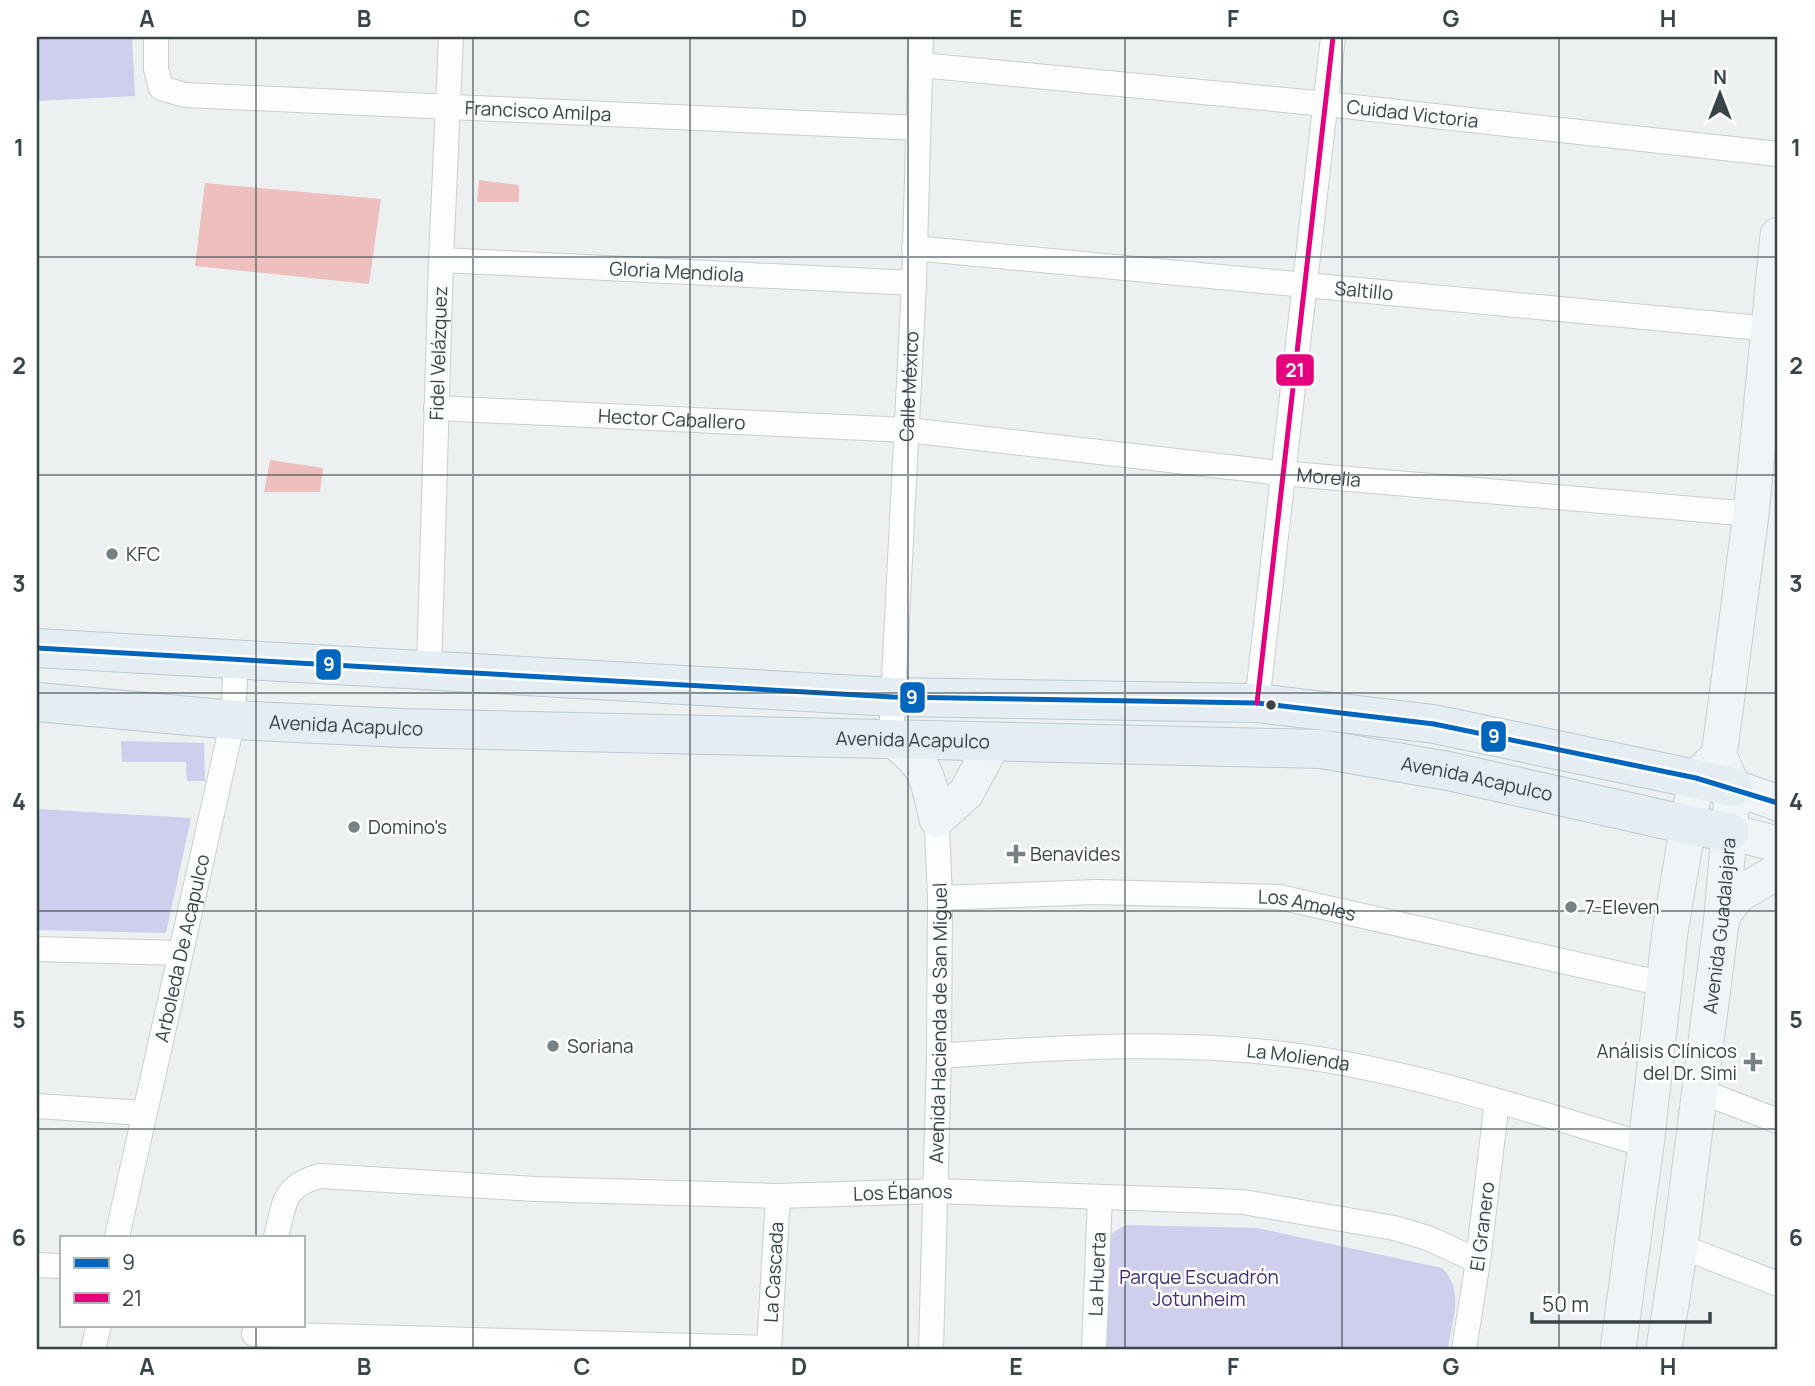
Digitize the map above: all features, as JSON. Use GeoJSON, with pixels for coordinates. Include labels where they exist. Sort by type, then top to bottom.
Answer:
{"type":"FeatureCollection","features":[{"type":"Feature","properties":{"kind":"main road","name":"Avenida Guadalajara"},"geometry":{"type":"LineString","coordinates":[[1664,1349],[1680,1246],[1722,916],[1729,832],[1716,774],[1751,514],[1778,235]]}},
{"type":"Feature","properties":{"kind":"main road"},"geometry":{"type":"LineString","coordinates":[[37,648],[893,697],[1257,704],[1434,724],[1716,774],[1778,803]]}},
{"type":"Feature","properties":{"kind":"main road"},"geometry":{"type":"LineString","coordinates":[[512,731],[519,719],[535,706],[565,697],[650,682]]}},
{"type":"Feature","properties":{"kind":"main road","name":"Avenida Acapulco"},"geometry":{"type":"LineString","coordinates":[[37,702],[233,720],[512,731],[1321,749],[1448,771],[1778,844]]}},
{"type":"Feature","properties":{"kind":"main road"},"geometry":{"type":"LineString","coordinates":[[891,738],[920,761],[928,778],[937,819],[966,793],[993,743]]}},
{"type":"Feature","properties":{"kind":"main road","name":"Avenida Guadalajara"},"geometry":{"type":"LineString","coordinates":[[1618,1349],[1646,1145],[1664,984],[1688,825],[1716,774]]}},
{"type":"Feature","properties":{"kind":"main road"},"geometry":{"type":"LineString","coordinates":[[1722,916],[1738,895],[1778,872]]}},
{"type":"Feature","properties":{"kind":"street","name":"Francisco Amilpa"},"geometry":{"type":"LineString","coordinates":[[156,37],[156,69],[161,88],[185,95],[918,128]]}},
{"type":"Feature","properties":{"kind":"street","name":"Fidel Velázquez"},"geometry":{"type":"LineString","coordinates":[[429,670],[440,260],[451,37]]}},
{"type":"Feature","properties":{"kind":"street","name":"Calle México"},"geometry":{"type":"LineString","coordinates":[[891,738],[908,430],[921,37]]}},
{"type":"Feature","properties":{"kind":"street"},"geometry":{"type":"LineString","coordinates":[[1257,704],[1302,286],[1333,37]]}},
{"type":"Feature","properties":{"kind":"street","name":"Cuidad Victoria"},"geometry":{"type":"LineString","coordinates":[[920,65],[1326,104],[1778,154]]}},
{"type":"Feature","properties":{"kind":"street","name":"Saltillo"},"geometry":{"type":"LineString","coordinates":[[914,248],[1771,329]]}},
{"type":"Feature","properties":{"kind":"street","name":"Gloria Mendiola"},"geometry":{"type":"LineString","coordinates":[[440,260],[914,283]]}},
{"type":"Feature","properties":{"kind":"street","name":"Hector Caballero"},"geometry":{"type":"LineString","coordinates":[[436,408],[908,430]]}},
{"type":"Feature","properties":{"kind":"street","name":"Morelia"},"geometry":{"type":"LineString","coordinates":[[908,430],[1282,473],[1751,514]]}},
{"type":"Feature","properties":{"kind":"street","name":"Arboleda De Acapulco"},"geometry":{"type":"LineString","coordinates":[[117,1236],[233,720],[236,660]]}},
{"type":"Feature","properties":{"kind":"street","name":"Avenida Hacienda de San Miguel"},"geometry":{"type":"LineString","coordinates":[[931,1349],[939,1056],[940,898],[936,698]]}},
{"type":"Feature","properties":{"kind":"street","name":"Los Amoles"},"geometry":{"type":"LineString","coordinates":[[940,898],[1097,892],[1279,897],[1664,984]]}},
{"type":"Feature","properties":{"kind":"street"},"geometry":{"type":"LineString","coordinates":[[37,949],[179,953]]}},
{"type":"Feature","properties":{"kind":"street","name":"La Molienda"},"geometry":{"type":"LineString","coordinates":[[939,1056],[1064,1047],[1258,1052],[1353,1065],[1497,1101],[1646,1145]]}},
{"type":"Feature","properties":{"kind":"street"},"geometry":{"type":"LineString","coordinates":[[1700,1091],[1778,1121]]}},
{"type":"Feature","properties":{"kind":"street","name":"El Granero"},"geometry":{"type":"LineString","coordinates":[[1464,1349],[1478,1261],[1497,1101]]}},
{"type":"Feature","properties":{"kind":"street"},"geometry":{"type":"LineString","coordinates":[[37,1106],[143,1113]]}},
{"type":"Feature","properties":{"kind":"street","name":"Los Ébanos"},"geometry":{"type":"LineString","coordinates":[[276,1236],[289,1192],[299,1182],[320,1176],[535,1189],[778,1195],[937,1191],[1242,1202],[1324,1214],[1428,1238],[1478,1261]]}},
{"type":"Feature","properties":{"kind":"street","name":"La Cascada"},"geometry":{"type":"LineString","coordinates":[[769,1349],[778,1195]]}},
{"type":"Feature","properties":{"kind":"street","name":"La Huerta"},"geometry":{"type":"LineString","coordinates":[[1094,1349],[1100,1198]]}},
{"type":"Feature","properties":{"kind":"street"},"geometry":{"type":"LineString","coordinates":[[1680,1246],[1778,1284]]}},
{"type":"Feature","properties":{"kind":"street"},"geometry":{"type":"LineString","coordinates":[[37,1265],[60,1266]]}},
{"type":"Feature","properties":{"kind":"street"},"geometry":{"type":"LineString","coordinates":[[93,1349],[99,1326]]}},
{"type":"Feature","properties":{"kind":"street"},"geometry":{"type":"LineString","coordinates":[[253,1336],[769,1349]]}},
{"type":"Feature","properties":{"kind":"green space"},"geometry":{"type":"Polygon","coordinates":[[[37,37],[132,37],[135,96],[37,101],[37,37]]]}},
{"type":"Feature","properties":{"kind":"green space"},"geometry":{"type":"Polygon","coordinates":[[[121,741],[204,743],[205,781],[187,781],[186,762],[122,762],[121,741]]]}},
{"type":"Feature","properties":{"kind":"green space"},"geometry":{"type":"Polygon","coordinates":[[[37,809],[191,818],[166,933],[37,930],[37,809]]]}},
{"type":"Feature","properties":{"kind":"green space","name":"Parque Escuadrón Jotunheim"},"geometry":{"type":"Polygon","coordinates":[[[1126,1225],[1257,1228],[1442,1268],[1449,1277],[1455,1296],[1448,1349],[1105,1349],[1107,1236],[1126,1225]]]}},
{"type":"Feature","properties":{"kind":"shaded area"},"geometry":{"type":"Polygon","coordinates":[[[479,180],[519,185],[519,202],[477,202],[479,180]]]}},
{"type":"Feature","properties":{"kind":"shaded area"},"geometry":{"type":"Polygon","coordinates":[[[205,183],[381,199],[369,284],[195,266],[205,183]]]}},
{"type":"Feature","properties":{"kind":"shaded area"},"geometry":{"type":"Polygon","coordinates":[[[270,460],[323,468],[320,492],[264,492],[270,460]]]}},
{"type":"Feature","properties":{"kind":"transit line","name":"21"},"geometry":{"type":"LineString","coordinates":[[1257,703],[1333,37]]}},
{"type":"Feature","properties":{"kind":"transit line","name":"9"},"geometry":{"type":"LineString","coordinates":[[37,648],[893,697],[1257,703],[1434,724],[1696,778],[1778,803]]}},
{"type":"Feature","properties":{"kind":"place","name":"KFC"},"geometry":{"type":"Point","coordinates":[112,554]}},
{"type":"Feature","properties":{"kind":"place","name":"Domino's"},"geometry":{"type":"Point","coordinates":[354,827]}},
{"type":"Feature","properties":{"kind":"place","name":"Benavides"},"geometry":{"type":"Point","coordinates":[1016,854]}},
{"type":"Feature","properties":{"kind":"place","name":"7-Eleven"},"geometry":{"type":"Point","coordinates":[1571,907]}},
{"type":"Feature","properties":{"kind":"place","name":"Soriana"},"geometry":{"type":"Point","coordinates":[553,1046]}},
{"type":"Feature","properties":{"kind":"place","name":"Análisis Clínicos del Dr. Simi"},"geometry":{"type":"Point","coordinates":[1753,1062]}}]}
